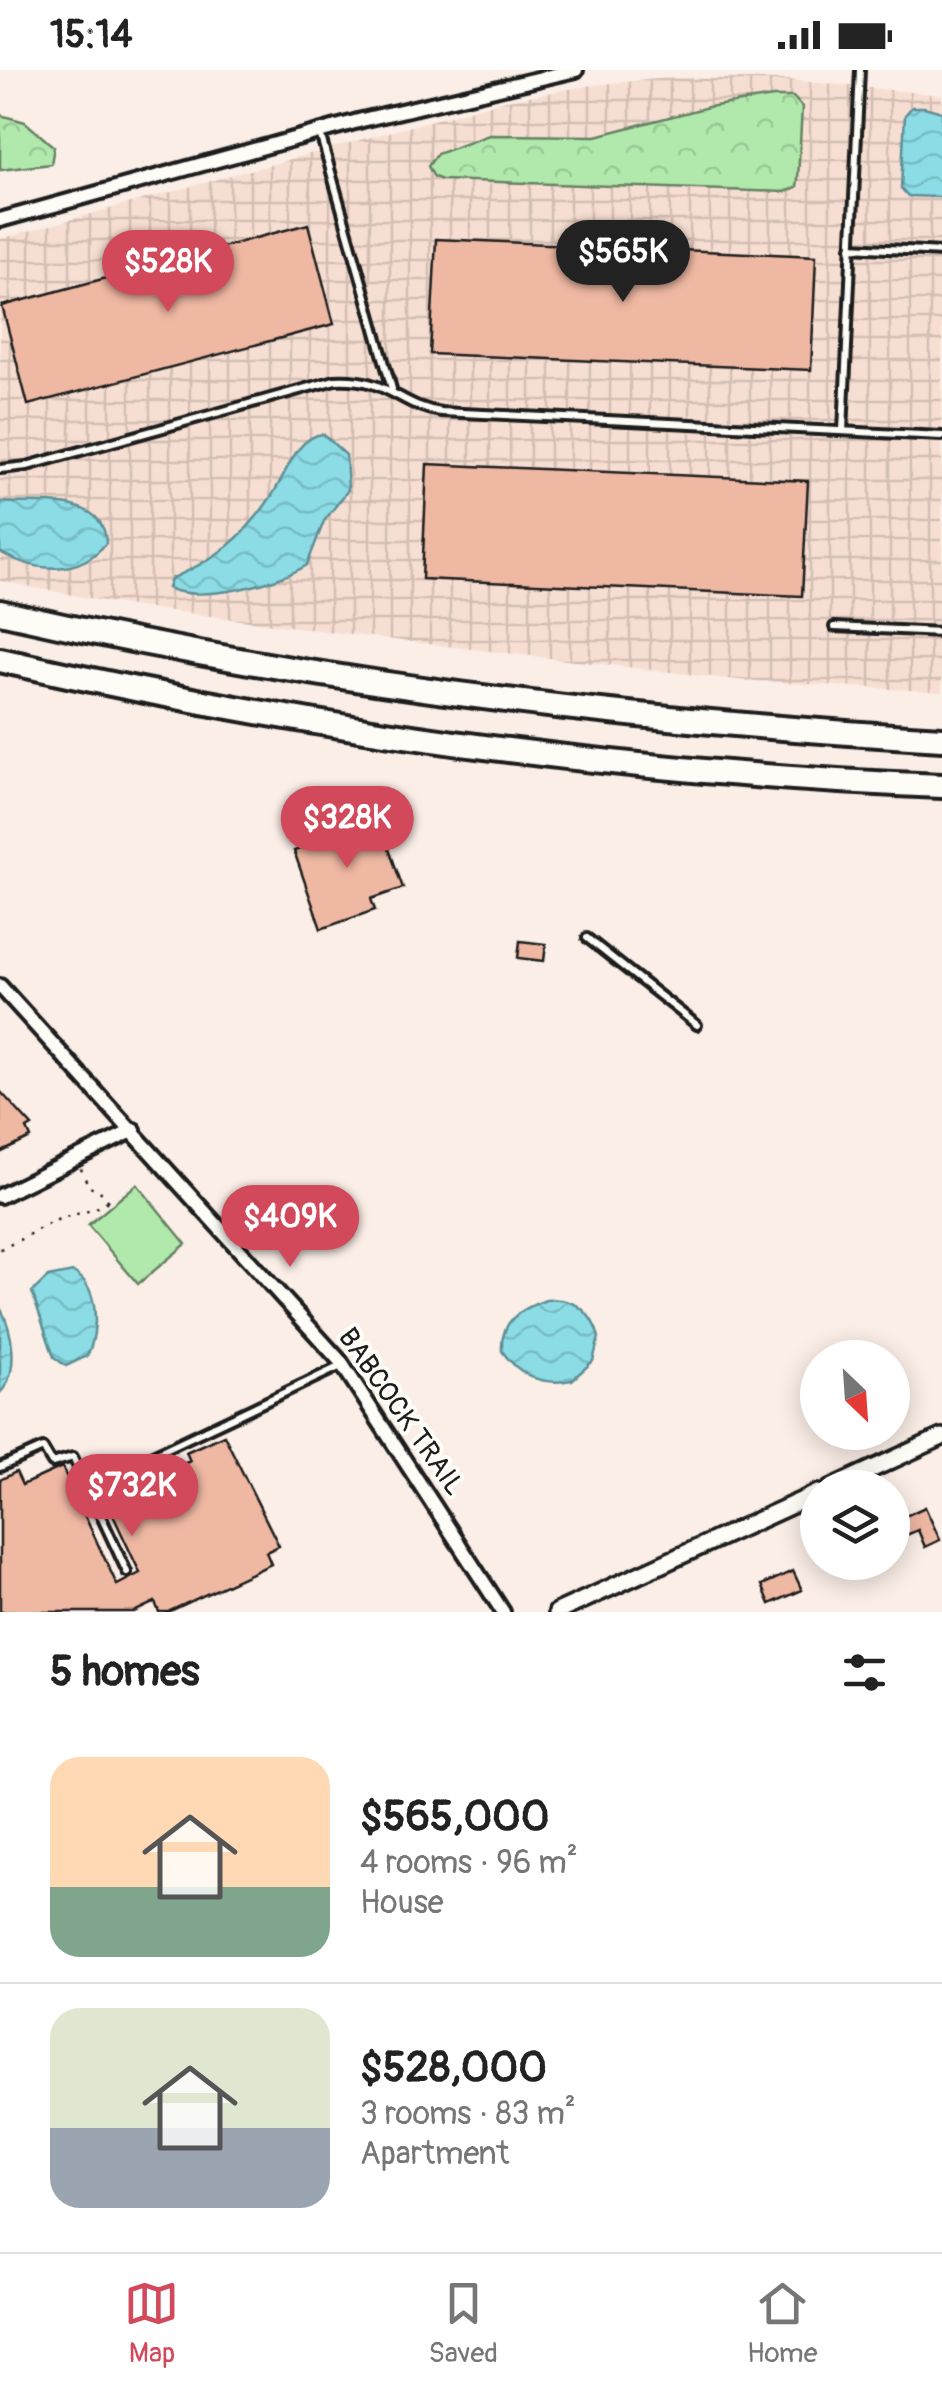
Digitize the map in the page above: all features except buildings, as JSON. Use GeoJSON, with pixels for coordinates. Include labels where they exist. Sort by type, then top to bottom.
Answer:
{"type":"FeatureCollection","features":[{"type":"Feature","properties":{"kind":"highway"},"geometry":{"type":"LineString","coordinates":[[0,612],[260,664],[544,706],[942,739]]}},
{"type":"Feature","properties":{"kind":"highway"},"geometry":{"type":"LineString","coordinates":[[0,660],[260,712],[486,745],[704,770],[942,786]]}},
{"type":"Feature","properties":{"kind":"street"},"geometry":{"type":"LineString","coordinates":[[0,220],[319,132],[576,70]]}},
{"type":"Feature","properties":{"kind":"street","name":"BABCOCK TRAIL"},"geometry":{"type":"LineString","coordinates":[[0,986],[134,1130],[342,1366],[503,1612]]}},
{"type":"Feature","properties":{"kind":"street"},"geometry":{"type":"LineString","coordinates":[[0,1196],[134,1130]]}},
{"type":"Feature","properties":{"kind":"street"},"geometry":{"type":"LineString","coordinates":[[870,1470],[942,1437]]}},
{"type":"Feature","properties":{"kind":"street"},"geometry":{"type":"LineString","coordinates":[[556,1612],[800,1502]]}},
{"type":"Feature","properties":{"kind":"lane"},"geometry":{"type":"LineString","coordinates":[[843,431],[860,70]]}},
{"type":"Feature","properties":{"kind":"lane"},"geometry":{"type":"LineString","coordinates":[[319,132],[392,389]]}},
{"type":"Feature","properties":{"kind":"lane"},"geometry":{"type":"LineString","coordinates":[[851,247],[942,252]]}},
{"type":"Feature","properties":{"kind":"lane"},"geometry":{"type":"LineString","coordinates":[[0,469],[27,466],[335,380],[392,389],[426,410],[441,412],[942,436]]}},
{"type":"Feature","properties":{"kind":"lane"},"geometry":{"type":"LineString","coordinates":[[834,627],[942,632]]}},
{"type":"Feature","properties":{"kind":"lane"},"geometry":{"type":"LineString","coordinates":[[587,938],[697,1025]]}},
{"type":"Feature","properties":{"kind":"lane"},"geometry":{"type":"LineString","coordinates":[[87,1486],[342,1366]]}},
{"type":"Feature","properties":{"kind":"lane"},"geometry":{"type":"LineString","coordinates":[[0,1467],[43,1448],[52,1464],[73,1458],[127,1572]]}},
{"type":"Feature","properties":{"kind":"path"},"geometry":{"type":"LineString","coordinates":[[0,1249],[27,1239],[57,1220],[91,1214],[110,1203],[89,1187],[76,1159]]}},
{"type":"Feature","properties":{"kind":"shaded area"},"geometry":{"type":"Polygon","coordinates":[[[669,78],[787,80],[942,95],[942,692],[738,680],[386,639],[125,605],[0,581],[0,239],[502,101],[592,85],[669,78]]]}},
{"type":"Feature","properties":{"kind":"green space"},"geometry":{"type":"Polygon","coordinates":[[[793,97],[802,107],[797,187],[785,192],[442,180],[434,177],[428,166],[437,154],[489,135],[596,136],[708,107],[793,97]]]}},
{"type":"Feature","properties":{"kind":"green space"},"geometry":{"type":"Polygon","coordinates":[[[0,115],[25,122],[54,147],[51,164],[0,170],[0,115]]]}},
{"type":"Feature","properties":{"kind":"green space"},"geometry":{"type":"Polygon","coordinates":[[[137,1184],[186,1244],[138,1284],[88,1225],[137,1184]]]}},
{"type":"Feature","properties":{"kind":"water"},"geometry":{"type":"Polygon","coordinates":[[[912,107],[942,112],[942,197],[908,196],[901,188],[905,115],[912,107]]]}},
{"type":"Feature","properties":{"kind":"water"},"geometry":{"type":"Polygon","coordinates":[[[323,434],[346,455],[348,490],[324,521],[307,565],[277,579],[238,589],[199,593],[168,588],[171,579],[215,555],[239,536],[271,497],[298,450],[314,436],[323,434]]]}},
{"type":"Feature","properties":{"kind":"water"},"geometry":{"type":"Polygon","coordinates":[[[0,502],[80,508],[94,515],[102,526],[106,543],[83,562],[70,566],[42,567],[13,559],[0,552],[0,502]]]}},
{"type":"Feature","properties":{"kind":"water"},"geometry":{"type":"Polygon","coordinates":[[[73,1272],[88,1288],[95,1323],[87,1356],[66,1366],[54,1357],[32,1292],[48,1277],[73,1272]]]}},
{"type":"Feature","properties":{"kind":"water"},"geometry":{"type":"Polygon","coordinates":[[[546,1300],[565,1301],[580,1308],[599,1337],[593,1361],[572,1380],[551,1382],[532,1377],[502,1351],[508,1324],[546,1300]]]}},
{"type":"Feature","properties":{"kind":"water"},"geometry":{"type":"Polygon","coordinates":[[[0,1307],[8,1328],[12,1363],[0,1393],[0,1307]]]}}]}
